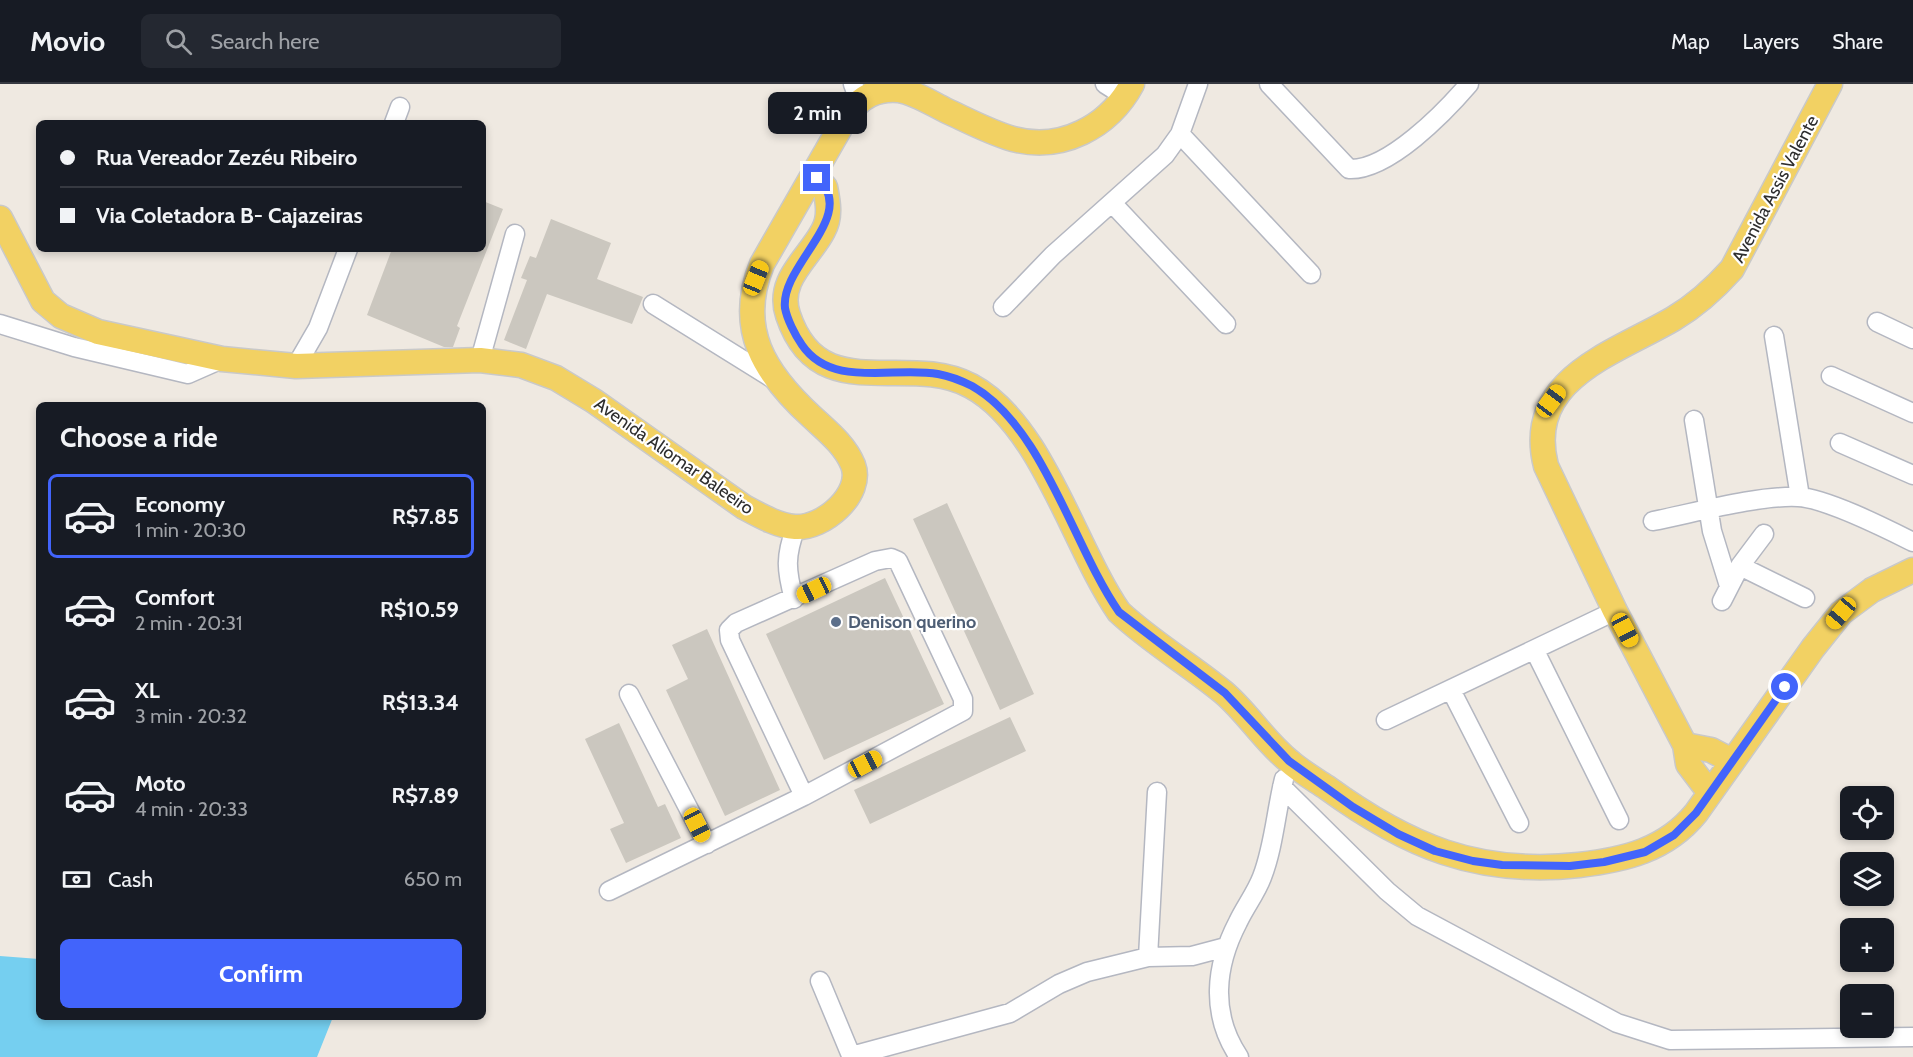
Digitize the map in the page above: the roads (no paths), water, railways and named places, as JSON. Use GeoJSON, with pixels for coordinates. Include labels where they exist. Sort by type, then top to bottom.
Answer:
{"type":"FeatureCollection","features":[{"type":"Feature","properties":{"kind":"main road","name":"Avenida Assis Valente"},"geometry":{"type":"LineString","coordinates":[[1710,794],[1689,764],[1685,745],[1615,611],[1546,466],[1541,447],[1544,417],[1555,395],[1574,377],[1675,318],[1698,302],[1732,269],[1830,84]]}},
{"type":"Feature","properties":{"kind":"main road"},"geometry":{"type":"LineString","coordinates":[[792,537],[824,518],[846,500],[855,480],[854,467],[834,437],[775,380],[757,344],[752,306],[754,291],[762,264],[819,181],[856,92],[900,90],[1000,135],[1041,142],[1074,137],[1095,126],[1113,111],[1120,88]]}},
{"type":"Feature","properties":{"kind":"main road"},"geometry":{"type":"LineString","coordinates":[[819,181],[829,216],[824,231],[802,258],[789,281],[785,307],[797,337],[809,354],[833,368],[851,372],[937,373],[972,387],[986,396],[1018,428],[1050,482],[1107,594],[1119,612],[1225,693],[1289,761],[1353,807],[1398,834],[1435,851],[1473,861],[1502,865],[1570,866],[1623,859],[1645,852],[1686,825],[1841,613],[1872,590],[1913,570]]}},
{"type":"Feature","properties":{"kind":"main road","name":"Avenida Aliomar Baleeiro"},"geometry":{"type":"LineString","coordinates":[[0,218],[43,301],[62,316],[98,332],[222,359],[296,366],[480,360],[521,365],[556,378],[594,400],[744,507],[792,537]]}},
{"type":"Feature","properties":{"kind":"main road"},"geometry":{"type":"LineString","coordinates":[[1685,745],[1712,750],[1732,762]]}},
{"type":"Feature","properties":{"kind":"street"},"geometry":{"type":"LineString","coordinates":[[1003,307],[1053,255],[1113,204],[1165,155],[1180,134],[1198,84]]}},
{"type":"Feature","properties":{"kind":"street"},"geometry":{"type":"LineString","coordinates":[[1269,84],[1349,169],[1361,170],[1377,163],[1444,112],[1469,84]]}},
{"type":"Feature","properties":{"kind":"street"},"geometry":{"type":"LineString","coordinates":[[1180,134],[1311,274]]}},
{"type":"Feature","properties":{"kind":"street"},"geometry":{"type":"LineString","coordinates":[[1113,204],[1226,324]]}},
{"type":"Feature","properties":{"kind":"street"},"geometry":{"type":"LineString","coordinates":[[480,360],[515,234]]}},
{"type":"Feature","properties":{"kind":"street"},"geometry":{"type":"LineString","coordinates":[[296,366],[318,328],[347,252]]}},
{"type":"Feature","properties":{"kind":"street"},"geometry":{"type":"LineString","coordinates":[[653,304],[775,380]]}},
{"type":"Feature","properties":{"kind":"street"},"geometry":{"type":"LineString","coordinates":[[1877,322],[1913,339]]}},
{"type":"Feature","properties":{"kind":"street"},"geometry":{"type":"LineString","coordinates":[[0,324],[74,347],[188,374],[222,359]]}},
{"type":"Feature","properties":{"kind":"street"},"geometry":{"type":"LineString","coordinates":[[1774,336],[1800,496]]}},
{"type":"Feature","properties":{"kind":"street"},"geometry":{"type":"LineString","coordinates":[[1831,376],[1913,413]]}},
{"type":"Feature","properties":{"kind":"street"},"geometry":{"type":"LineString","coordinates":[[1694,420],[1725,594],[1740,566],[1764,534]]}},
{"type":"Feature","properties":{"kind":"street"},"geometry":{"type":"LineString","coordinates":[[1840,443],[1913,475]]}},
{"type":"Feature","properties":{"kind":"street"},"geometry":{"type":"LineString","coordinates":[[1653,521],[1800,496],[1869,521],[1913,542]]}},
{"type":"Feature","properties":{"kind":"street"},"geometry":{"type":"LineString","coordinates":[[792,537],[786,567],[794,599]]}},
{"type":"Feature","properties":{"kind":"street"},"geometry":{"type":"LineString","coordinates":[[609,891],[804,796],[959,714],[964,706],[898,561],[891,558],[876,561],[731,626],[729,635],[804,796]]}},
{"type":"Feature","properties":{"kind":"street"},"geometry":{"type":"LineString","coordinates":[[1740,566],[1805,598]]}},
{"type":"Feature","properties":{"kind":"street"},"geometry":{"type":"LineString","coordinates":[[1386,720],[1615,611]]}},
{"type":"Feature","properties":{"kind":"street"},"geometry":{"type":"LineString","coordinates":[[1535,651],[1619,820]]}},
{"type":"Feature","properties":{"kind":"street"},"geometry":{"type":"LineString","coordinates":[[1451,690],[1519,822]]}},
{"type":"Feature","properties":{"kind":"street"},"geometry":{"type":"LineString","coordinates":[[629,694],[707,844]]}},
{"type":"Feature","properties":{"kind":"street"},"geometry":{"type":"LineString","coordinates":[[1239,1057],[1222,1023],[1218,999],[1219,972],[1226,947],[1262,877],[1289,761]]}},
{"type":"Feature","properties":{"kind":"street"},"geometry":{"type":"LineString","coordinates":[[1282,787],[1387,891],[1417,916],[1617,1023],[1670,1040],[1913,1037]]}},
{"type":"Feature","properties":{"kind":"street"},"geometry":{"type":"LineString","coordinates":[[1148,957],[1157,792]]}},
{"type":"Feature","properties":{"kind":"street"},"geometry":{"type":"LineString","coordinates":[[820,981],[843,1042],[850,1053],[859,1054],[1010,1013],[1072,978],[1148,957],[1192,956],[1226,947]]}},
{"type":"Feature","properties":{"kind":"water"},"geometry":{"type":"Polygon","coordinates":[[[0,956],[36,959],[36,1020],[332,1020],[317,1057],[0,1057],[0,956]]]}},
{"type":"Feature","properties":{"kind":"place","name":"Denison querino"},"geometry":{"type":"Point","coordinates":[836,622]}}]}
